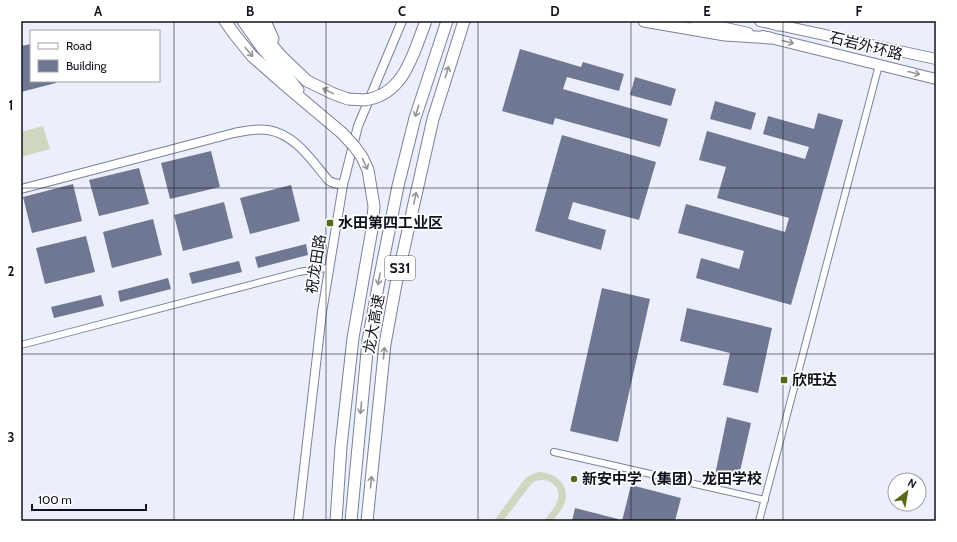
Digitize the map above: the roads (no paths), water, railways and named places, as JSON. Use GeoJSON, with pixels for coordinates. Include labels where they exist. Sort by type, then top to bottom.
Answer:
{"type":"FeatureCollection","features":[{"type":"Feature","properties":{"kind":"highway"},"geometry":{"type":"LineString","coordinates":[[225,21],[252,56],[342,133],[362,157],[368,170],[374,206],[372,229],[353,338],[341,446],[336,521]]}},
{"type":"Feature","properties":{"kind":"highway"},"geometry":{"type":"LineString","coordinates":[[243,21],[263,49],[314,109]]}},
{"type":"Feature","properties":{"kind":"highway"},"geometry":{"type":"LineString","coordinates":[[254,21],[282,57],[307,81],[348,99],[362,100],[375,98],[385,93],[395,86],[404,75],[411,61],[426,21]]}},
{"type":"Feature","properties":{"kind":"highway"},"geometry":{"type":"LineString","coordinates":[[265,21],[282,57]]}},
{"type":"Feature","properties":{"kind":"highway","name":"龙大高速"},"geometry":{"type":"LineString","coordinates":[[351,521],[368,341],[379,281],[398,186],[415,118],[447,21]]}},
{"type":"Feature","properties":{"kind":"highway","name":"龙大高速"},"geometry":{"type":"LineString","coordinates":[[367,521],[386,336],[396,284],[433,118],[464,21]]}},
{"type":"Feature","properties":{"kind":"highway"},"geometry":{"type":"LineString","coordinates":[[644,21],[725,35],[770,38]]}},
{"type":"Feature","properties":{"kind":"highway"},"geometry":{"type":"LineString","coordinates":[[767,21],[778,25]]}},
{"type":"Feature","properties":{"kind":"main road","name":"石岩外环路"},"geometry":{"type":"LineString","coordinates":[[695,21],[936,79]]}},
{"type":"Feature","properties":{"kind":"main road","name":"石岩外环路"},"geometry":{"type":"LineString","coordinates":[[760,21],[936,59]]}},
{"type":"Feature","properties":{"kind":"street","name":"祝龙田路"},"geometry":{"type":"LineString","coordinates":[[298,521],[320,328],[343,185],[358,126],[402,21]]}},
{"type":"Feature","properties":{"kind":"street"},"geometry":{"type":"LineString","coordinates":[[760,521],[879,65]]}},
{"type":"Feature","properties":{"kind":"street"},"geometry":{"type":"LineString","coordinates":[[21,188],[226,135],[258,129],[268,130],[287,137],[302,150],[329,180],[343,185]]}},
{"type":"Feature","properties":{"kind":"street"},"geometry":{"type":"LineString","coordinates":[[21,345],[299,272],[329,268]]}},
{"type":"Feature","properties":{"kind":"street"},"geometry":{"type":"LineString","coordinates":[[554,452],[765,500]]}},
{"type":"Feature","properties":{"kind":"place","name":"水田第四工业区"},"geometry":{"type":"Point","coordinates":[330,223]}},
{"type":"Feature","properties":{"kind":"place","name":"欣旺达"},"geometry":{"type":"Point","coordinates":[784,380]}},
{"type":"Feature","properties":{"kind":"place","name":"新安中学（集团）龙田学校"},"geometry":{"type":"Point","coordinates":[574,479]}}]}
